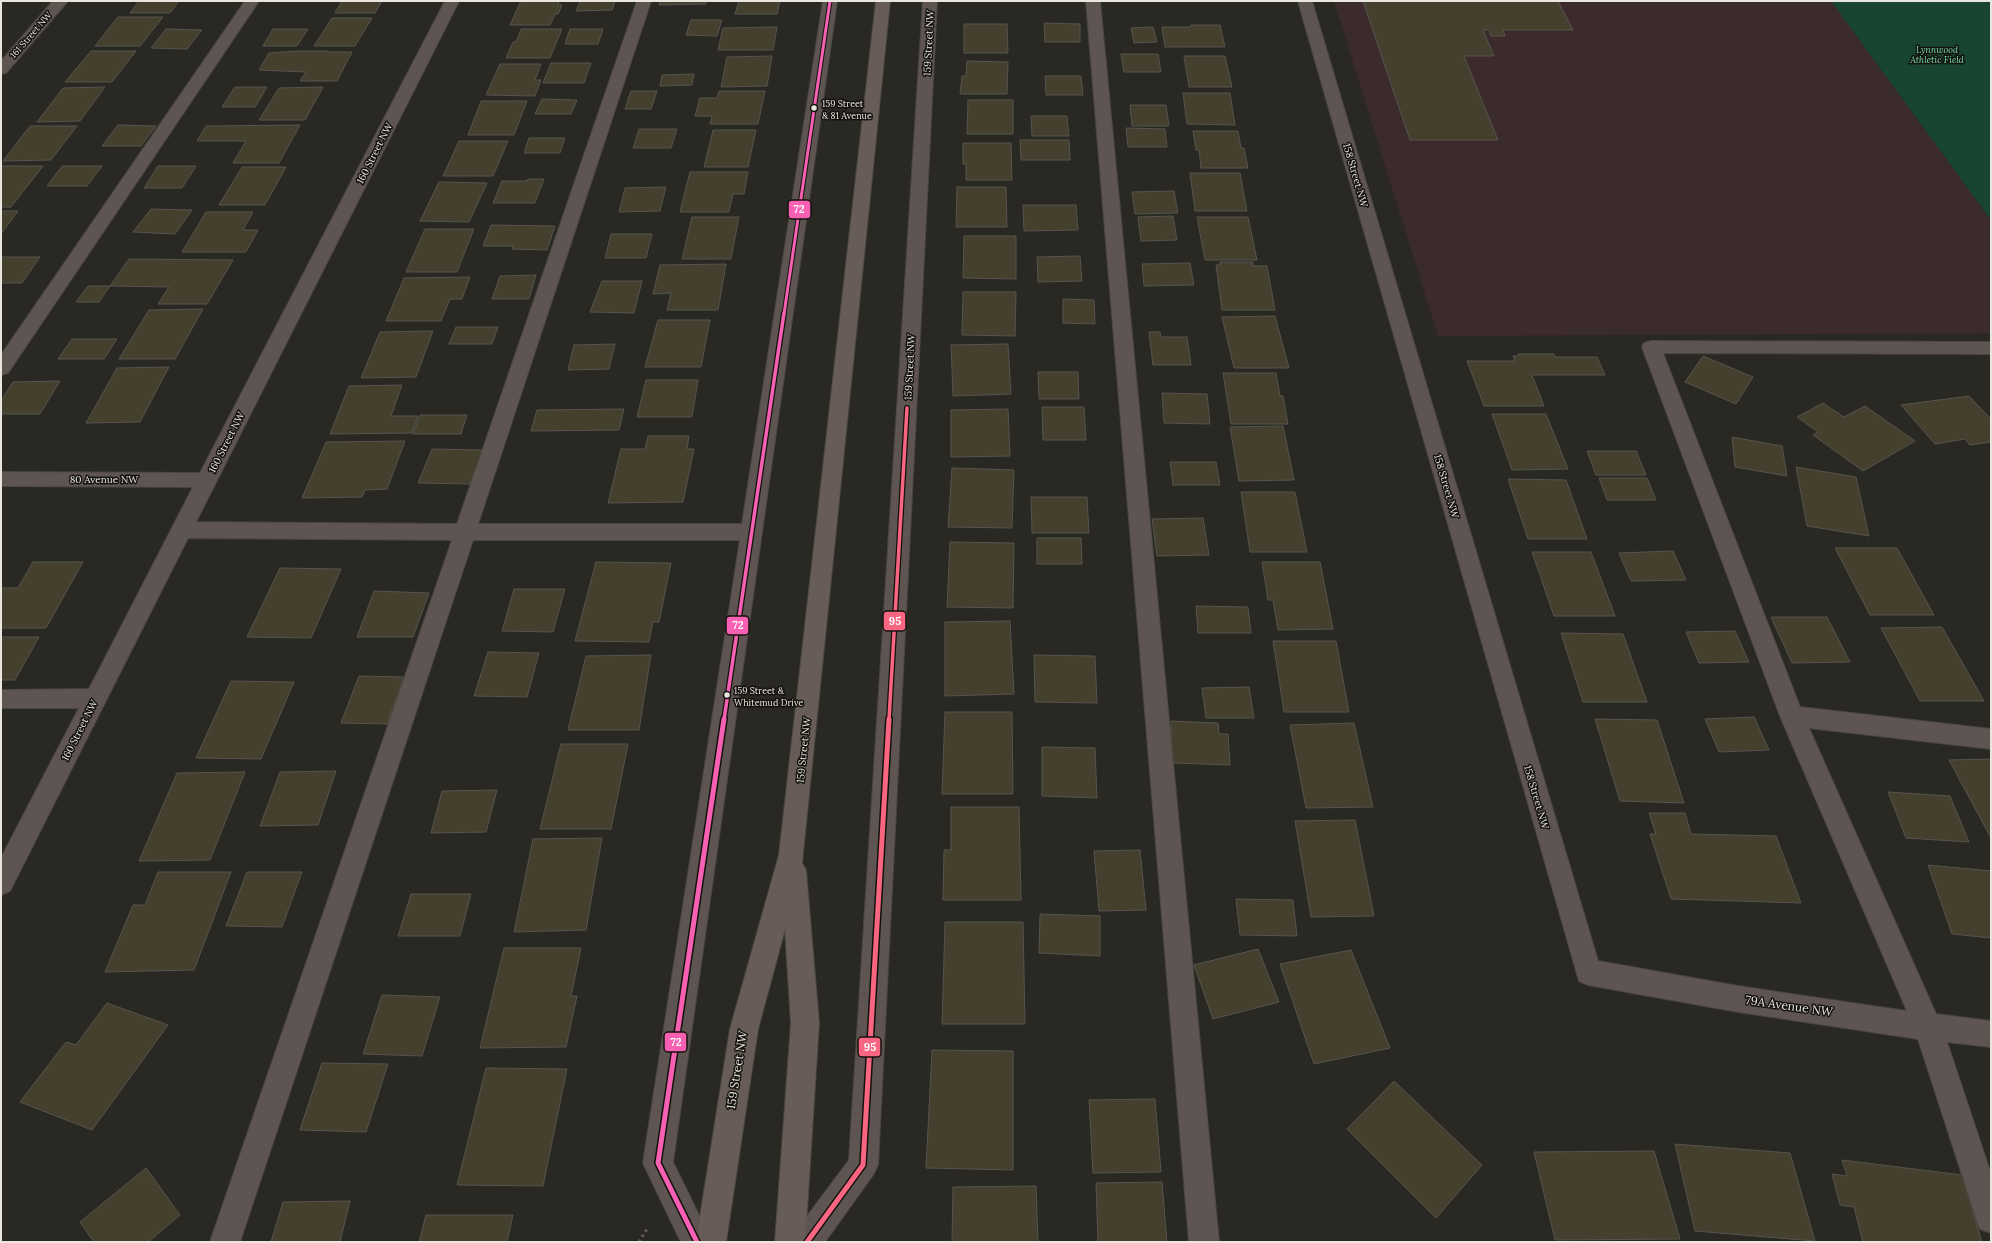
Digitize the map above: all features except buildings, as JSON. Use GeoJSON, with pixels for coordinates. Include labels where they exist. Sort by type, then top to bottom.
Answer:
{"type":"FeatureCollection","features":[{"type":"Feature","properties":{"kind":"main road","name":"159 Street NW"},"geometry":{"type":"LineString","coordinates":[[711,1242],[744,1029],[792,855],[882,1]]}},
{"type":"Feature","properties":{"kind":"main road","name":"159 Street NW"},"geometry":{"type":"LineString","coordinates":[[790,1242],[805,1022],[792,855]]}},
{"type":"Feature","properties":{"kind":"street","name":"161 Street NW"},"geometry":{"type":"LineString","coordinates":[[1,70],[61,1]]}},
{"type":"Feature","properties":{"kind":"street"},"geometry":{"type":"LineString","coordinates":[[1,369],[252,1]]}},
{"type":"Feature","properties":{"kind":"street","name":"160 Street NW"},"geometry":{"type":"LineString","coordinates":[[1,883],[452,1]]}},
{"type":"Feature","properties":{"kind":"street"},"geometry":{"type":"LineString","coordinates":[[225,1242],[644,1]]}},
{"type":"Feature","properties":{"kind":"street"},"geometry":{"type":"LineString","coordinates":[[697,1242],[658,1163],[830,1]]}},
{"type":"Feature","properties":{"kind":"street","name":"159 Street NW"},"geometry":{"type":"LineString","coordinates":[[807,1242],[863,1165],[930,1]]}},
{"type":"Feature","properties":{"kind":"street"},"geometry":{"type":"LineString","coordinates":[[1093,1],[1204,1242]]}},
{"type":"Feature","properties":{"kind":"street","name":"158 Street NW"},"geometry":{"type":"LineString","coordinates":[[1306,1],[1588,972]]}},
{"type":"Feature","properties":{"kind":"street"},"geometry":{"type":"LineString","coordinates":[[1991,348],[1651,348],[1792,716],[1928,1027],[1991,1218]]}},
{"type":"Feature","properties":{"kind":"street","name":"80 Avenue NW"},"geometry":{"type":"LineString","coordinates":[[1,479],[206,480]]}},
{"type":"Feature","properties":{"kind":"street"},"geometry":{"type":"LineString","coordinates":[[181,530],[751,532]]}},
{"type":"Feature","properties":{"kind":"street"},"geometry":{"type":"LineString","coordinates":[[1,699],[95,698]]}},
{"type":"Feature","properties":{"kind":"street"},"geometry":{"type":"LineString","coordinates":[[1792,716],[1991,739]]}},
{"type":"Feature","properties":{"kind":"street","name":"79A Avenue NW"},"geometry":{"type":"LineString","coordinates":[[1588,972],[1682,990],[1928,1027],[1991,1034]]}},
{"type":"Feature","properties":{"kind":"shaded area"},"geometry":{"type":"Polygon","coordinates":[[[1334,1],[1831,1],[1991,220],[1991,333],[1438,336],[1334,1]]]}},
{"type":"Feature","properties":{"kind":"green space","name":"Lynnwood Athletic Field"},"geometry":{"type":"Polygon","coordinates":[[[1831,1],[1991,1],[1991,220],[1831,1]]]}},
{"type":"Feature","properties":{"kind":"transit line","name":"72"},"geometry":{"type":"LineString","coordinates":[[697,1242],[658,1163],[830,1]]}},
{"type":"Feature","properties":{"kind":"transit line","name":"95"},"geometry":{"type":"LineString","coordinates":[[807,1242],[863,1165],[907,408]]}},
{"type":"Feature","properties":{"kind":"place","name":"159 Street & 81 Avenue"},"geometry":{"type":"Point","coordinates":[814,108]}},
{"type":"Feature","properties":{"kind":"place","name":"159 Street & Whitemud Drive"},"geometry":{"type":"Point","coordinates":[727,695]}}]}
